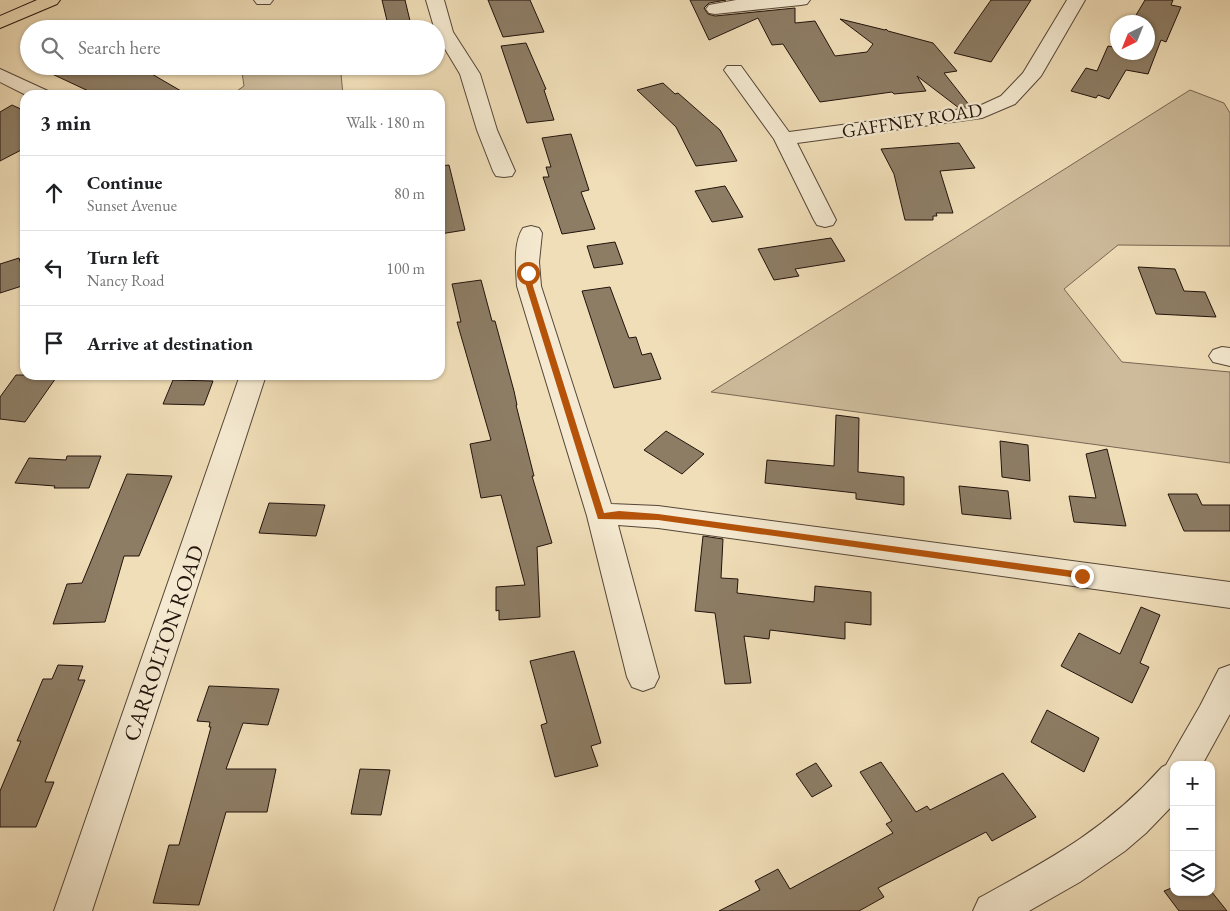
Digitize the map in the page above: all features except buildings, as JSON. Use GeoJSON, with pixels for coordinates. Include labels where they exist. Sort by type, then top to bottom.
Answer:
{"type":"FeatureCollection","features":[{"type":"Feature","properties":{"kind":"main road"},"geometry":{"type":"LineString","coordinates":[[0,24],[50,0]]}},
{"type":"Feature","properties":{"kind":"street"},"geometry":{"type":"LineString","coordinates":[[436,0],[441,20]]}},
{"type":"Feature","properties":{"kind":"street"},"geometry":{"type":"LineString","coordinates":[[715,9],[754,2],[801,0]]}},
{"type":"Feature","properties":{"kind":"street","name":"GAFFNEY ROAD"},"geometry":{"type":"LineString","coordinates":[[784,139],[982,112],[1008,100],[1031,76],[1076,0]]}},
{"type":"Feature","properties":{"kind":"street"},"geometry":{"type":"LineString","coordinates":[[445,34],[468,69],[487,130],[504,171]]}},
{"type":"Feature","properties":{"kind":"street"},"geometry":{"type":"LineString","coordinates":[[734,70],[784,139],[825,220]]}},
{"type":"Feature","properties":{"kind":"street"},"geometry":{"type":"LineString","coordinates":[[0,75],[32,90]]}},
{"type":"Feature","properties":{"kind":"street"},"geometry":{"type":"LineString","coordinates":[[531,233],[527,262],[529,286],[601,516],[643,677]]}},
{"type":"Feature","properties":{"kind":"street","name":"CARROLTON ROAD"},"geometry":{"type":"LineString","coordinates":[[74,911],[251,380]]}},
{"type":"Feature","properties":{"kind":"street"},"geometry":{"type":"LineString","coordinates":[[601,516],[619,514],[658,517],[1230,595]]}},
{"type":"Feature","properties":{"kind":"street"},"geometry":{"type":"LineString","coordinates":[[1185,761],[1212,717],[1230,679]]}},
{"type":"Feature","properties":{"kind":"street"},"geometry":{"type":"LineString","coordinates":[[992,911],[1108,844],[1136,821],[1170,783]]}},
{"type":"Feature","properties":{"kind":"shaded area"},"geometry":{"type":"Polygon","coordinates":[[[242,75],[341,75],[343,90],[238,90],[244,86],[242,75]]]}},
{"type":"Feature","properties":{"kind":"shaded area"},"geometry":{"type":"Polygon","coordinates":[[[1190,90],[1224,103],[1230,113],[1230,246],[1118,245],[1064,289],[1122,362],[1230,372],[1230,463],[711,392],[1190,90]]]}},
{"type":"Feature","properties":{"kind":"route"},"geometry":{"type":"LineString","coordinates":[[528,273],[529,286],[601,516],[619,514],[658,517],[1082,576]]}}]}
